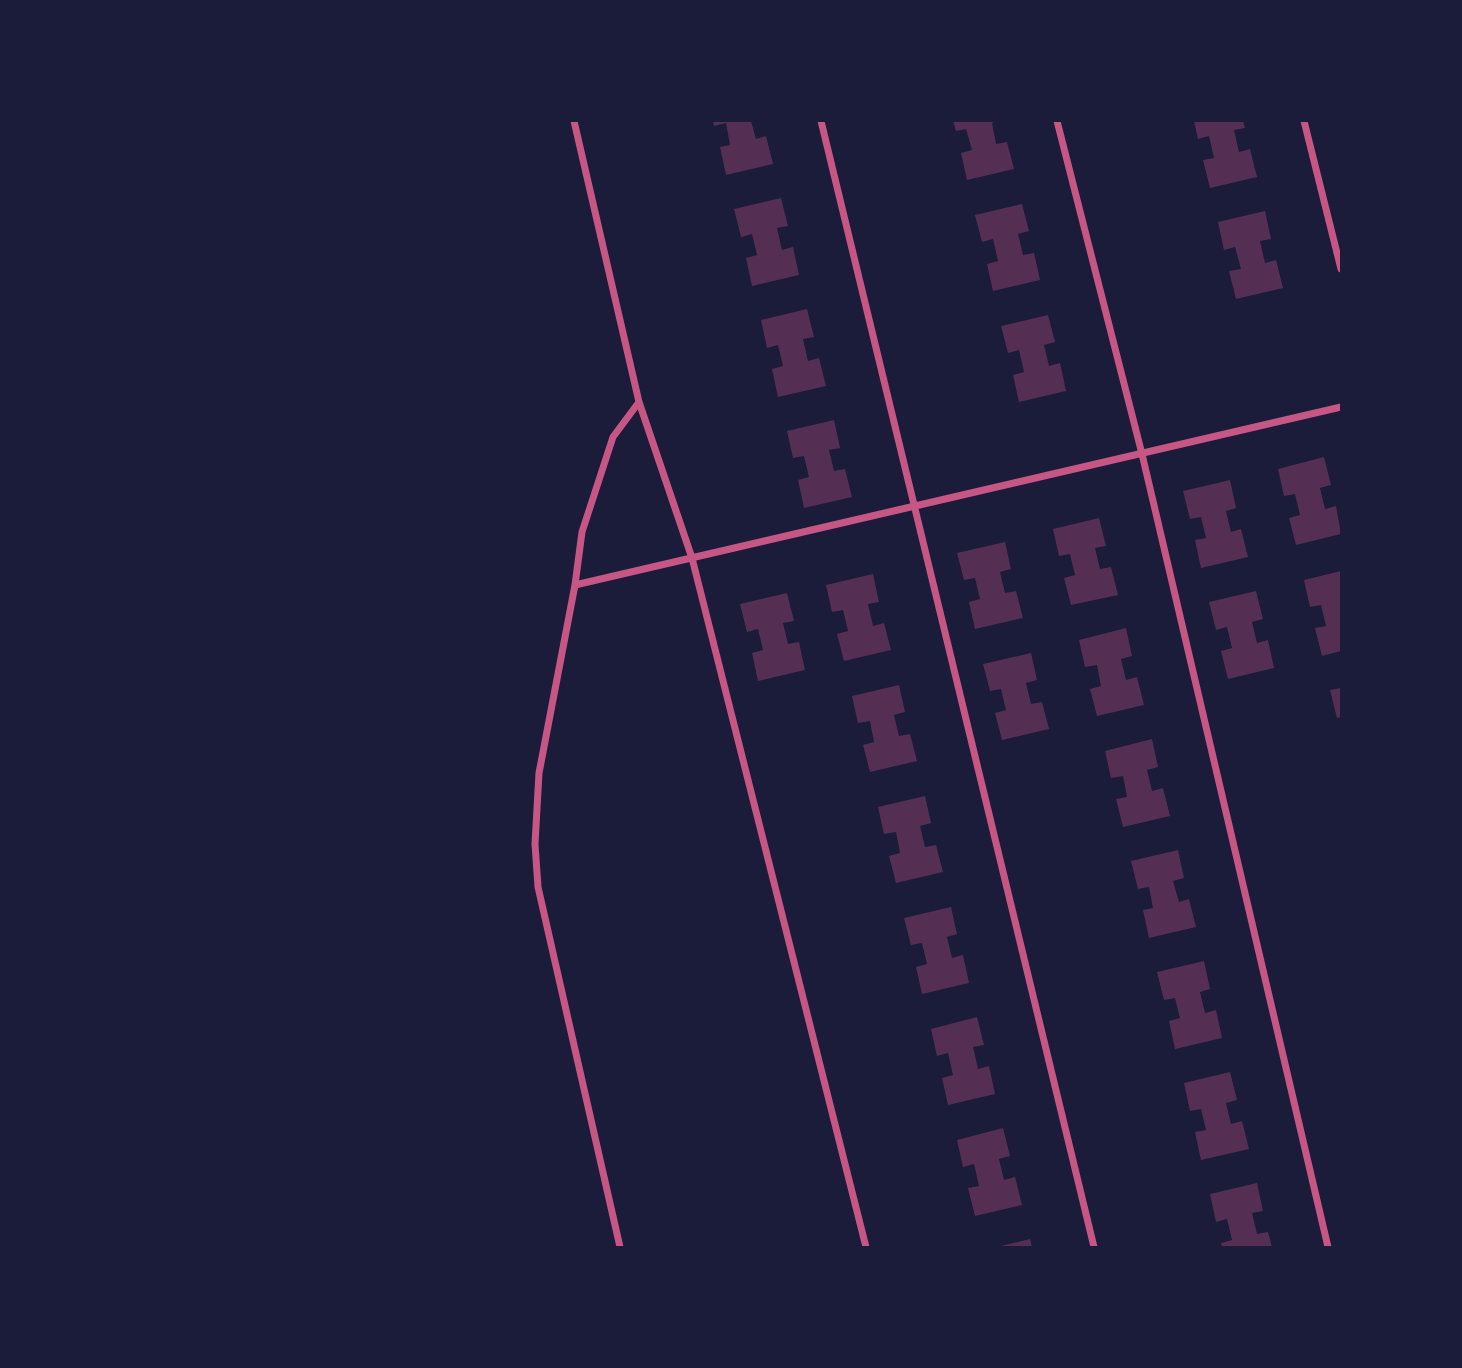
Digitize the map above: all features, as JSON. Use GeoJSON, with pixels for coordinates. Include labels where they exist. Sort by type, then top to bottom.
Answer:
{"type":"FeatureCollection","features":[{"type":"Feature","properties":{"kind":"street"},"geometry":{"type":"LineString","coordinates":[[574,121],[639,402],[692,558],[866,1247]]}},
{"type":"Feature","properties":{"kind":"street"},"geometry":{"type":"LineString","coordinates":[[821,121],[1094,1247]]}},
{"type":"Feature","properties":{"kind":"street"},"geometry":{"type":"LineString","coordinates":[[1057,121],[1142,454],[1328,1247]]}},
{"type":"Feature","properties":{"kind":"street"},"geometry":{"type":"LineString","coordinates":[[1304,121],[1341,269]]}},
{"type":"Feature","properties":{"kind":"street"},"geometry":{"type":"LineString","coordinates":[[620,1247],[538,887],[535,844],[539,773],[575,585],[582,532],[613,437],[639,402]]}},
{"type":"Feature","properties":{"kind":"street"},"geometry":{"type":"LineString","coordinates":[[575,585],[1341,407]]}},
{"type":"Feature","properties":{"kind":"building"},"geometry":{"type":"Polygon","coordinates":[[[713,121],[751,121],[756,139],[766,136],[773,164],[726,175],[720,147],[730,145],[726,123],[714,126],[713,121]]]}},
{"type":"Feature","properties":{"kind":"building"},"geometry":{"type":"Polygon","coordinates":[[[953,121],[997,121],[992,123],[996,144],[1007,142],[1014,169],[967,180],[961,153],[972,150],[966,129],[956,131],[953,121]]]}},
{"type":"Feature","properties":{"kind":"building"},"geometry":{"type":"Polygon","coordinates":[[[1194,121],[1243,121],[1245,128],[1234,130],[1239,152],[1250,149],[1257,177],[1210,188],[1203,160],[1214,158],[1209,136],[1198,139],[1194,121]]]}},
{"type":"Feature","properties":{"kind":"building"},"geometry":{"type":"Polygon","coordinates":[[[781,198],[788,226],[777,228],[782,250],[793,247],[799,275],[752,286],[746,258],[757,255],[752,234],[741,237],[734,209],[781,198]]]}},
{"type":"Feature","properties":{"kind":"building"},"geometry":{"type":"Polygon","coordinates":[[[1022,204],[1029,231],[1018,234],[1023,255],[1034,253],[1040,280],[993,291],[987,264],[998,261],[993,239],[982,242],[975,215],[1022,204]]]}},
{"type":"Feature","properties":{"kind":"building"},"geometry":{"type":"Polygon","coordinates":[[[1265,211],[1271,239],[1260,241],[1265,263],[1276,260],[1283,288],[1236,299],[1229,271],[1241,269],[1235,247],[1224,250],[1218,222],[1265,211]]]}},
{"type":"Feature","properties":{"kind":"building"},"geometry":{"type":"Polygon","coordinates":[[[807,309],[814,337],[803,339],[808,361],[819,358],[826,386],[778,397],[772,369],[783,366],[778,345],[767,348],[761,320],[807,309]]]}},
{"type":"Feature","properties":{"kind":"building"},"geometry":{"type":"Polygon","coordinates":[[[1048,315],[1055,342],[1044,345],[1049,366],[1060,363],[1066,391],[1019,402],[1013,375],[1024,372],[1019,350],[1008,353],[1001,326],[1048,315]]]}},
{"type":"Feature","properties":{"kind":"building"},"geometry":{"type":"Polygon","coordinates":[[[834,420],[840,448],[829,450],[834,471],[845,469],[852,497],[804,508],[798,480],[809,477],[804,456],[793,458],[787,431],[834,420]]]}},
{"type":"Feature","properties":{"kind":"building"},"geometry":{"type":"Polygon","coordinates":[[[1324,457],[1331,485],[1320,488],[1325,509],[1336,506],[1341,534],[1296,545],[1289,518],[1300,515],[1295,494],[1284,496],[1278,469],[1324,457]]]}},
{"type":"Feature","properties":{"kind":"building"},"geometry":{"type":"Polygon","coordinates":[[[1230,480],[1236,508],[1226,511],[1231,532],[1241,529],[1248,557],[1201,568],[1195,540],[1206,538],[1201,517],[1190,519],[1183,491],[1230,480]]]}},
{"type":"Feature","properties":{"kind":"building"},"geometry":{"type":"Polygon","coordinates":[[[1099,518],[1106,546],[1095,548],[1100,569],[1111,567],[1118,595],[1071,605],[1064,578],[1075,575],[1070,554],[1059,556],[1053,529],[1099,518]]]}},
{"type":"Feature","properties":{"kind":"building"},"geometry":{"type":"Polygon","coordinates":[[[1005,542],[1011,569],[1000,572],[1005,593],[1016,591],[1023,618],[975,629],[969,602],[980,599],[975,578],[964,580],[957,553],[1005,542]]]}},
{"type":"Feature","properties":{"kind":"building"},"geometry":{"type":"Polygon","coordinates":[[[1341,571],[1341,651],[1322,656],[1315,628],[1326,626],[1321,605],[1310,607],[1304,580],[1341,571]]]}},
{"type":"Feature","properties":{"kind":"building"},"geometry":{"type":"Polygon","coordinates":[[[873,574],[879,602],[868,604],[873,626],[884,623],[891,650],[844,661],[837,634],[848,631],[843,610],[832,612],[826,585],[873,574]]]}},
{"type":"Feature","properties":{"kind":"building"},"geometry":{"type":"Polygon","coordinates":[[[1256,591],[1263,619],[1252,622],[1257,643],[1268,640],[1274,668],[1228,679],[1221,651],[1232,648],[1227,627],[1216,630],[1209,602],[1256,591]]]}},
{"type":"Feature","properties":{"kind":"building"},"geometry":{"type":"Polygon","coordinates":[[[787,593],[794,621],[783,623],[788,644],[799,642],[805,670],[758,681],[752,653],[763,650],[758,629],[747,632],[740,604],[787,593]]]}},
{"type":"Feature","properties":{"kind":"building"},"geometry":{"type":"Polygon","coordinates":[[[1126,628],[1132,656],[1121,659],[1126,680],[1137,677],[1144,705],[1097,716],[1090,689],[1101,686],[1097,665],[1085,667],[1079,640],[1126,628]]]}},
{"type":"Feature","properties":{"kind":"building"},"geometry":{"type":"Polygon","coordinates":[[[1031,653],[1037,680],[1026,683],[1031,704],[1042,702],[1049,729],[1002,740],[995,713],[1006,710],[1001,689],[990,691],[983,664],[1031,653]]]}},
{"type":"Feature","properties":{"kind":"building"},"geometry":{"type":"Polygon","coordinates":[[[899,685],[905,712],[894,715],[899,736],[910,734],[917,761],[870,772],[863,745],[874,742],[870,721],[858,723],[852,696],[899,685]]]}},
{"type":"Feature","properties":{"kind":"building"},"geometry":{"type":"Polygon","coordinates":[[[1341,688],[1341,717],[1337,718],[1330,690],[1341,688]]]}},
{"type":"Feature","properties":{"kind":"building"},"geometry":{"type":"Polygon","coordinates":[[[1152,739],[1158,767],[1147,770],[1152,791],[1163,788],[1170,816],[1123,827],[1116,799],[1127,797],[1123,776],[1111,778],[1105,751],[1152,739]]]}},
{"type":"Feature","properties":{"kind":"building"},"geometry":{"type":"Polygon","coordinates":[[[925,796],[931,823],[920,826],[925,847],[936,845],[943,872],[896,883],[889,856],[900,853],[896,832],[884,834],[878,807],[925,796]]]}},
{"type":"Feature","properties":{"kind":"building"},"geometry":{"type":"Polygon","coordinates":[[[1178,850],[1184,878],[1173,881],[1179,902],[1189,899],[1196,927],[1149,938],[1143,910],[1153,908],[1149,887],[1138,889],[1131,861],[1178,850]]]}},
{"type":"Feature","properties":{"kind":"building"},"geometry":{"type":"Polygon","coordinates":[[[951,907],[957,934],[947,937],[952,958],[963,955],[969,983],[922,994],[916,967],[927,964],[922,943],[911,945],[904,918],[951,907]]]}},
{"type":"Feature","properties":{"kind":"building"},"geometry":{"type":"Polygon","coordinates":[[[1204,961],[1210,989],[1200,992],[1205,1013],[1216,1010],[1222,1038],[1175,1049],[1169,1021],[1180,1018],[1175,998],[1164,1000],[1157,972],[1204,961]]]}},
{"type":"Feature","properties":{"kind":"building"},"geometry":{"type":"Polygon","coordinates":[[[977,1017],[984,1045],[973,1047],[978,1069],[989,1066],[995,1094],[948,1105],[942,1078],[953,1075],[948,1053],[937,1056],[931,1029],[977,1017]]]}},
{"type":"Feature","properties":{"kind":"building"},"geometry":{"type":"Polygon","coordinates":[[[1230,1072],[1237,1100],[1226,1103],[1231,1124],[1242,1121],[1249,1149],[1201,1160],[1195,1132],[1206,1130],[1201,1109],[1190,1111],[1184,1083],[1230,1072]]]}},
{"type":"Feature","properties":{"kind":"building"},"geometry":{"type":"Polygon","coordinates":[[[1003,1128],[1010,1156],[999,1159],[1004,1180],[1015,1177],[1022,1205],[975,1216],[968,1188],[979,1186],[974,1164],[963,1167],[957,1140],[1003,1128]]]}},
{"type":"Feature","properties":{"kind":"building"},"geometry":{"type":"Polygon","coordinates":[[[1257,1183],[1263,1211],[1252,1213],[1257,1234],[1268,1232],[1272,1247],[1222,1247],[1221,1243],[1232,1240],[1227,1219],[1216,1222],[1210,1194],[1257,1183]]]}},
{"type":"Feature","properties":{"kind":"building"},"geometry":{"type":"Polygon","coordinates":[[[1030,1239],[1032,1247],[1001,1247],[1001,1246],[1030,1239]]]}}]}
